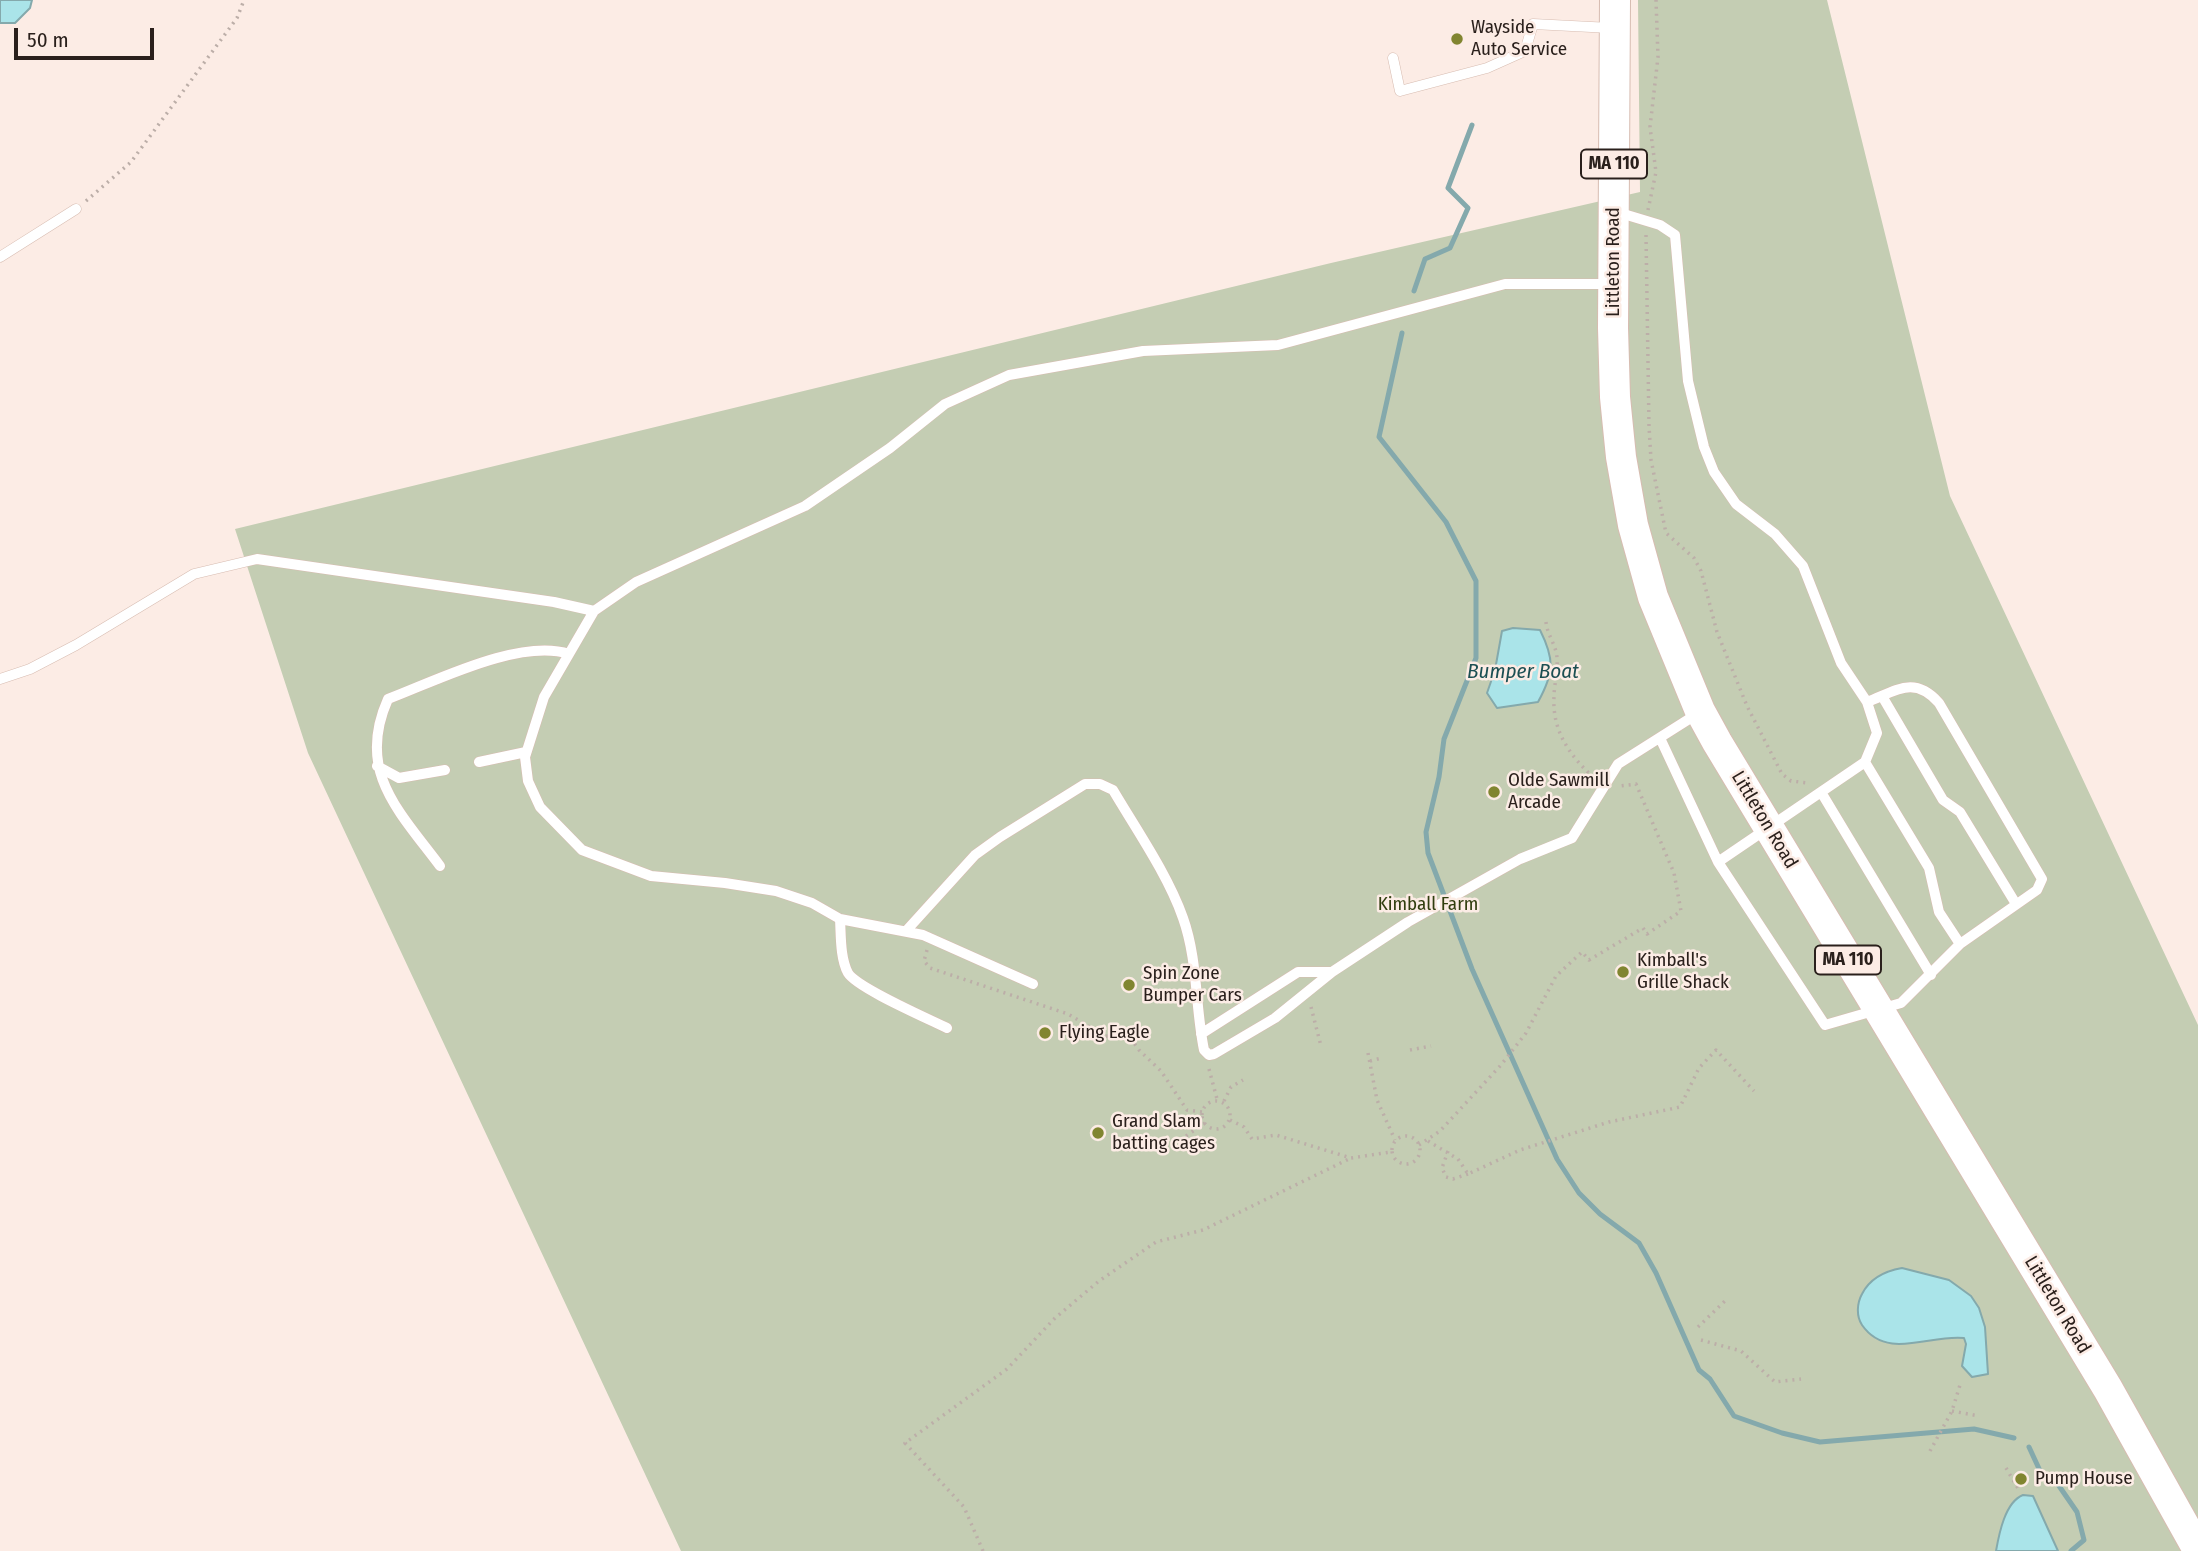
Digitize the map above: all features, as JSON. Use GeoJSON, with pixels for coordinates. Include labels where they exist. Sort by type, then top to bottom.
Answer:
{"type":"FeatureCollection","features":[{"type":"Feature","properties":{"kind":"main road","name":"Littleton Road"},"geometry":{"type":"LineString","coordinates":[[1615,14],[1615,397],[1633,525],[1653,597],[1700,711],[2108,1390],[2198,1550]]}},
{"type":"Feature","properties":{"kind":"lane"},"geometry":{"type":"LineString","coordinates":[[1393,58],[1400,91],[1487,68],[1525,51],[1534,24],[1615,14]]}},
{"type":"Feature","properties":{"kind":"lane"},"geometry":{"type":"LineString","coordinates":[[0,257],[76,209]]}},
{"type":"Feature","properties":{"kind":"lane"},"geometry":{"type":"LineString","coordinates":[[1614,211],[1660,225],[1675,235],[1688,381],[1704,447],[1714,472],[1736,505],[1775,534],[1803,566],[1842,663],[1867,702],[1877,733],[1865,762],[1718,862]]}},
{"type":"Feature","properties":{"kind":"lane"},"geometry":{"type":"LineString","coordinates":[[1033,984],[930,938],[840,919],[812,903],[776,891],[651,876],[593,856],[567,837],[540,807],[528,781],[526,752],[544,697],[594,611],[636,582],[804,506],[890,448],[945,404],[1009,375],[1143,351],[1278,345],[1505,284],[1613,284]]}},
{"type":"Feature","properties":{"kind":"lane"},"geometry":{"type":"LineString","coordinates":[[0,679],[30,669],[76,645],[194,574],[257,559],[554,602],[594,611]]}},
{"type":"Feature","properties":{"kind":"lane"},"geometry":{"type":"LineString","coordinates":[[440,866],[395,803],[377,766],[375,735],[388,699],[523,650],[552,649],[569,654]]}},
{"type":"Feature","properties":{"kind":"lane"},"geometry":{"type":"LineString","coordinates":[[1660,738],[1718,862],[1825,1025],[1902,1003],[1961,944],[2037,890],[2042,879],[1939,703],[1918,686],[1908,686],[1867,702]]}},
{"type":"Feature","properties":{"kind":"lane"},"geometry":{"type":"LineString","coordinates":[[1882,696],[1943,800],[1959,812],[2016,904]]}},
{"type":"Feature","properties":{"kind":"lane"},"geometry":{"type":"LineString","coordinates":[[906,931],[975,855],[1000,836],[1084,784],[1107,786],[1113,790],[1143,841],[1182,916],[1195,969],[1204,1050],[1209,1055],[1231,1046],[1309,991],[1332,971],[1408,922],[1485,877],[1572,838],[1618,764],[1700,711]]}},
{"type":"Feature","properties":{"kind":"lane"},"geometry":{"type":"LineString","coordinates":[[479,762],[526,752]]}},
{"type":"Feature","properties":{"kind":"lane"},"geometry":{"type":"LineString","coordinates":[[1865,762],[1929,868],[1939,912],[1961,944]]}},
{"type":"Feature","properties":{"kind":"lane"},"geometry":{"type":"LineString","coordinates":[[377,766],[399,778],[445,769]]}},
{"type":"Feature","properties":{"kind":"lane"},"geometry":{"type":"LineString","coordinates":[[1821,792],[1931,975]]}},
{"type":"Feature","properties":{"kind":"lane"},"geometry":{"type":"LineString","coordinates":[[840,919],[842,948],[849,974],[864,987],[947,1028]]}},
{"type":"Feature","properties":{"kind":"lane"},"geometry":{"type":"LineString","coordinates":[[1201,1034],[1298,972],[1332,971]]}},
{"type":"Feature","properties":{"kind":"path"},"geometry":{"type":"LineString","coordinates":[[76,209],[131,162],[237,18],[244,0]]}},
{"type":"Feature","properties":{"kind":"path"},"geometry":{"type":"LineString","coordinates":[[1419,1145],[1428,1141],[1501,1065],[1517,1045],[1556,976],[1582,952],[1589,960],[1643,928],[1647,934],[1681,911],[1674,873],[1636,783],[1602,786],[1576,761],[1563,743],[1555,717],[1556,653],[1546,622]]}},
{"type":"Feature","properties":{"kind":"path"},"geometry":{"type":"LineString","coordinates":[[930,938],[925,966],[1068,1014],[1105,1036],[1127,1033],[1139,1050],[1161,1070],[1187,1110],[1202,1112]]}},
{"type":"Feature","properties":{"kind":"path"},"geometry":{"type":"LineString","coordinates":[[1309,991],[1321,1046]]}},
{"type":"Feature","properties":{"kind":"path"},"geometry":{"type":"LineString","coordinates":[[1410,1050],[1431,1046]]}},
{"type":"Feature","properties":{"kind":"path"},"geometry":{"type":"LineString","coordinates":[[1204,1050],[1217,1100]]}},
{"type":"Feature","properties":{"kind":"path"},"geometry":{"type":"LineString","coordinates":[[1448,1151],[1442,1168],[1446,1177],[1454,1180],[1541,1143],[1609,1122],[1680,1107],[1699,1068],[1716,1051],[1754,1091]]}},
{"type":"Feature","properties":{"kind":"path"},"geometry":{"type":"LineString","coordinates":[[1368,1053],[1377,1100],[1395,1140],[1391,1152]]}},
{"type":"Feature","properties":{"kind":"path"},"geometry":{"type":"LineString","coordinates":[[1370,1061],[1382,1058]]}},
{"type":"Feature","properties":{"kind":"path"},"geometry":{"type":"LineString","coordinates":[[1224,1102],[1231,1087],[1243,1080]]}},
{"type":"Feature","properties":{"kind":"path"},"geometry":{"type":"LineString","coordinates":[[1217,1100],[1224,1102],[1229,1107],[1230,1120],[1219,1129],[1213,1129],[1205,1123],[1202,1112],[1205,1106],[1217,1100]]}},
{"type":"Feature","properties":{"kind":"path"},"geometry":{"type":"LineString","coordinates":[[1230,1120],[1241,1124],[1252,1139],[1276,1135],[1351,1158]]}},
{"type":"Feature","properties":{"kind":"path"},"geometry":{"type":"LineString","coordinates":[[1186,1136],[1205,1123]]}},
{"type":"Feature","properties":{"kind":"path"},"geometry":{"type":"LineString","coordinates":[[1395,1140],[1411,1136],[1419,1145]]}},
{"type":"Feature","properties":{"kind":"path"},"geometry":{"type":"LineString","coordinates":[[1428,1141],[1448,1151],[1468,1174]]}},
{"type":"Feature","properties":{"kind":"path"},"geometry":{"type":"LineString","coordinates":[[1391,1152],[1399,1163],[1409,1164],[1417,1158],[1419,1145]]}},
{"type":"Feature","properties":{"kind":"path"},"geometry":{"type":"LineString","coordinates":[[984,1551],[964,1507],[905,1443],[1007,1369],[1064,1311],[1099,1281],[1156,1242],[1203,1230],[1351,1158],[1391,1152]]}},
{"type":"Feature","properties":{"kind":"path"},"geometry":{"type":"LineString","coordinates":[[1698,1327],[1728,1298]]}},
{"type":"Feature","properties":{"kind":"path"},"geometry":{"type":"LineString","coordinates":[[1701,1340],[1741,1350],[1776,1382],[1801,1380]]}},
{"type":"Feature","properties":{"kind":"path"},"geometry":{"type":"LineString","coordinates":[[1930,1451],[1952,1411],[1960,1384]]}},
{"type":"Feature","properties":{"kind":"path"},"geometry":{"type":"LineString","coordinates":[[1952,1411],[1979,1416]]}},
{"type":"Feature","properties":{"kind":"path"},"geometry":{"type":"LineString","coordinates":[[2006,1468],[2019,1490]]}},
{"type":"Feature","properties":{"kind":"green space","name":"Kimball Farm"},"geometry":{"type":"Polygon","coordinates":[[[1638,0],[1827,0],[1950,496],[2198,1025],[2198,1551],[681,1551],[308,753],[235,529],[1331,263],[1640,192],[1638,0]]]}},
{"type":"Feature","properties":{"kind":"water"},"geometry":{"type":"Polygon","coordinates":[[[0,0],[32,0],[30,8],[15,23],[0,23],[0,0]]]}},
{"type":"Feature","properties":{"kind":"water","name":"Bumper Boat"},"geometry":{"type":"Polygon","coordinates":[[[1513,628],[1540,630],[1550,658],[1550,674],[1538,702],[1497,708],[1487,693],[1495,670],[1502,631],[1513,628]]]}},
{"type":"Feature","properties":{"kind":"water"},"geometry":{"type":"Polygon","coordinates":[[[1902,1268],[1949,1280],[1971,1296],[1979,1308],[1985,1327],[1988,1374],[1972,1377],[1962,1366],[1966,1344],[1964,1338],[1896,1344],[1872,1336],[1862,1325],[1858,1305],[1865,1288],[1879,1276],[1902,1268]]]}},
{"type":"Feature","properties":{"kind":"water"},"geometry":{"type":"Polygon","coordinates":[[[2023,1495],[2033,1496],[2058,1551],[1996,1551],[2007,1511],[2023,1495]]]}},
{"type":"Feature","properties":{"kind":"waterway"},"geometry":{"type":"LineString","coordinates":[[1414,291],[1425,259],[1450,248],[1468,208],[1448,188],[1472,125]]}},
{"type":"Feature","properties":{"kind":"waterway"},"geometry":{"type":"LineString","coordinates":[[1402,333],[1379,437],[1446,522],[1476,581],[1476,658],[1444,739],[1439,777],[1426,832],[1428,853],[1472,969],[1557,1159],[1579,1193],[1600,1214],[1639,1243],[1656,1273],[1699,1370],[1710,1379],[1734,1416],[1782,1433],[1820,1442],[1974,1429],[2014,1438]]}},
{"type":"Feature","properties":{"kind":"waterway"},"geometry":{"type":"LineString","coordinates":[[2029,1447],[2041,1473],[2057,1483],[2077,1512],[2084,1540],[2071,1551]]}},
{"type":"Feature","properties":{"kind":"place","name":"Wayside Auto Service"},"geometry":{"type":"Point","coordinates":[1457,39]}},
{"type":"Feature","properties":{"kind":"place","name":"Olde Sawmill Arcade"},"geometry":{"type":"Point","coordinates":[1494,792]}},
{"type":"Feature","properties":{"kind":"place","name":"Kimball's Grille Shack"},"geometry":{"type":"Point","coordinates":[1623,972]}},
{"type":"Feature","properties":{"kind":"place","name":"Spin Zone Bumper Cars"},"geometry":{"type":"Point","coordinates":[1129,985]}},
{"type":"Feature","properties":{"kind":"place","name":"Flying Eagle"},"geometry":{"type":"Point","coordinates":[1045,1033]}},
{"type":"Feature","properties":{"kind":"place","name":"Grand Slam batting cages"},"geometry":{"type":"Point","coordinates":[1098,1133]}},
{"type":"Feature","properties":{"kind":"place","name":"Pump House"},"geometry":{"type":"Point","coordinates":[2021,1479]}}]}
